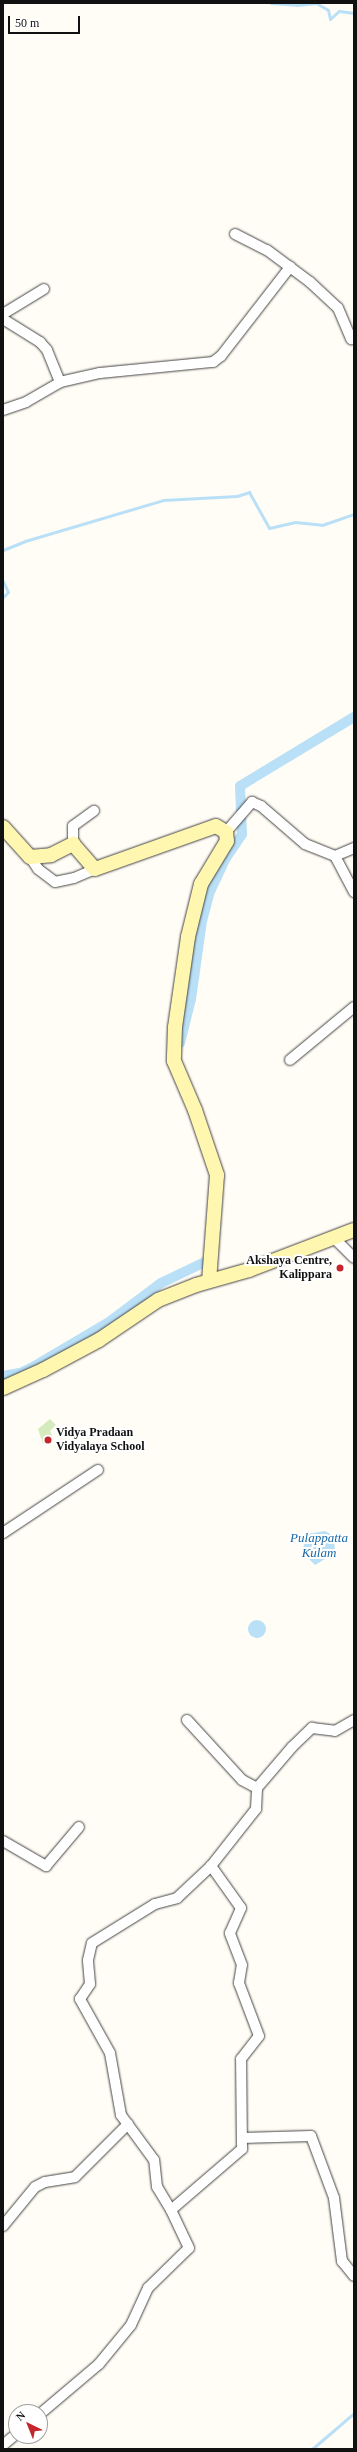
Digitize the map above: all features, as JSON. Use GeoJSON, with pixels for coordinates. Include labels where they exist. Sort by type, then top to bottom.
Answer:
{"type":"FeatureCollection","features":[{"type":"Feature","properties":{"kind":"street"},"geometry":{"type":"LineString","coordinates":[[235,234],[267,250],[290,267],[338,308],[351,339]]}},
{"type":"Feature","properties":{"kind":"street"},"geometry":{"type":"LineString","coordinates":[[3,410],[26,402],[60,382],[100,373],[202,365],[213,362],[221,356],[290,267]]}},
{"type":"Feature","properties":{"kind":"street"},"geometry":{"type":"LineString","coordinates":[[3,314],[44,289]]}},
{"type":"Feature","properties":{"kind":"street"},"geometry":{"type":"LineString","coordinates":[[3,319],[40,342],[47,350],[60,382]]}},
{"type":"Feature","properties":{"kind":"street"},"geometry":{"type":"LineString","coordinates":[[209,1276],[210,1248],[217,1175],[196,1110],[174,1061],[175,1027],[188,937],[201,884],[227,841],[226,832],[252,802],[261,806],[305,844],[335,856],[354,892]]}},
{"type":"Feature","properties":{"kind":"street"},"geometry":{"type":"LineString","coordinates":[[94,811],[73,826],[73,844],[95,869]]}},
{"type":"Feature","properties":{"kind":"street"},"geometry":{"type":"LineString","coordinates":[[3,827],[30,857],[38,869],[55,882],[74,878],[95,869],[216,826],[226,832]]}},
{"type":"Feature","properties":{"kind":"street"},"geometry":{"type":"LineString","coordinates":[[30,857],[51,855],[73,844]]}},
{"type":"Feature","properties":{"kind":"street"},"geometry":{"type":"LineString","coordinates":[[335,856],[354,848]]}},
{"type":"Feature","properties":{"kind":"street"},"geometry":{"type":"LineString","coordinates":[[290,1060],[354,1007]]}},
{"type":"Feature","properties":{"kind":"street"},"geometry":{"type":"LineString","coordinates":[[3,1388],[99,1340],[158,1300],[209,1276],[249,1270],[354,1230]]}},
{"type":"Feature","properties":{"kind":"street"},"geometry":{"type":"LineString","coordinates":[[334,1238],[354,1258]]}},
{"type":"Feature","properties":{"kind":"street"},"geometry":{"type":"LineString","coordinates":[[3,1533],[98,1470]]}},
{"type":"Feature","properties":{"kind":"street"},"geometry":{"type":"LineString","coordinates":[[187,1720],[242,1780],[257,1788]]}},
{"type":"Feature","properties":{"kind":"street"},"geometry":{"type":"LineString","coordinates":[[48,2407],[99,2364],[131,2325],[148,2288],[189,2248],[171,2210],[156,2187],[154,2160],[121,2115],[110,2053],[80,2000],[90,1984],[88,1960],[92,1943],[155,1904],[177,1898],[211,1866],[256,1809],[257,1788],[292,1747],[312,1728],[335,1730],[354,1720]]}},
{"type":"Feature","properties":{"kind":"street"},"geometry":{"type":"LineString","coordinates":[[3,1841],[46,1866],[79,1827]]}},
{"type":"Feature","properties":{"kind":"street"},"geometry":{"type":"LineString","coordinates":[[171,2210],[242,2149],[241,2059],[259,2036],[238,1983],[242,1965],[230,1933],[241,1908],[211,1866]]}},
{"type":"Feature","properties":{"kind":"street"},"geometry":{"type":"LineString","coordinates":[[3,2226],[35,2187],[45,2182],[75,2177],[128,2124]]}},
{"type":"Feature","properties":{"kind":"street"},"geometry":{"type":"LineString","coordinates":[[242,2138],[311,2136],[334,2198],[342,2261],[354,2276]]}},
{"type":"Feature","properties":{"kind":"green space"},"geometry":{"type":"Polygon","coordinates":[[[50,1419],[56,1425],[50,1431],[52,1435],[43,1444],[38,1429],[50,1419]]]}},
{"type":"Feature","properties":{"kind":"water","name":"Pulappatta Kulam"},"geometry":{"type":"Polygon","coordinates":[[[325,1531],[334,1536],[335,1553],[315,1565],[302,1552],[307,1534],[325,1531]]]}},
{"type":"Feature","properties":{"kind":"water"},"geometry":{"type":"Polygon","coordinates":[[[257,1620],[263,1623],[266,1629],[263,1635],[257,1638],[251,1635],[248,1629],[251,1623],[257,1620]]]}},
{"type":"Feature","properties":{"kind":"waterway"},"geometry":{"type":"LineString","coordinates":[[271,3],[297,5],[316,3],[328,10],[330,19],[339,11],[354,13]]}},
{"type":"Feature","properties":{"kind":"waterway"},"geometry":{"type":"LineString","coordinates":[[3,550],[25,541],[163,500],[237,496],[249,492],[269,528],[295,522],[322,525],[354,514]]}},
{"type":"Feature","properties":{"kind":"waterway"},"geometry":{"type":"LineString","coordinates":[[3,581],[8,592],[3,597]]}},
{"type":"Feature","properties":{"kind":"waterway"},"geometry":{"type":"LineString","coordinates":[[180,1043],[191,999],[202,921],[209,894],[226,858],[242,834],[240,786],[354,717]]}},
{"type":"Feature","properties":{"kind":"waterway"},"geometry":{"type":"LineString","coordinates":[[3,1376],[20,1373],[31,1368],[109,1322],[161,1283],[211,1259],[212,1256]]}},
{"type":"Feature","properties":{"kind":"waterway"},"geometry":{"type":"LineString","coordinates":[[312,2449],[354,2413]]}},
{"type":"Feature","properties":{"kind":"place","name":"Akshaya Centre, Kalippara"},"geometry":{"type":"Point","coordinates":[340,1268]}},
{"type":"Feature","properties":{"kind":"place","name":"Vidya Pradaan Vidyalaya School"},"geometry":{"type":"Point","coordinates":[48,1440]}}]}
